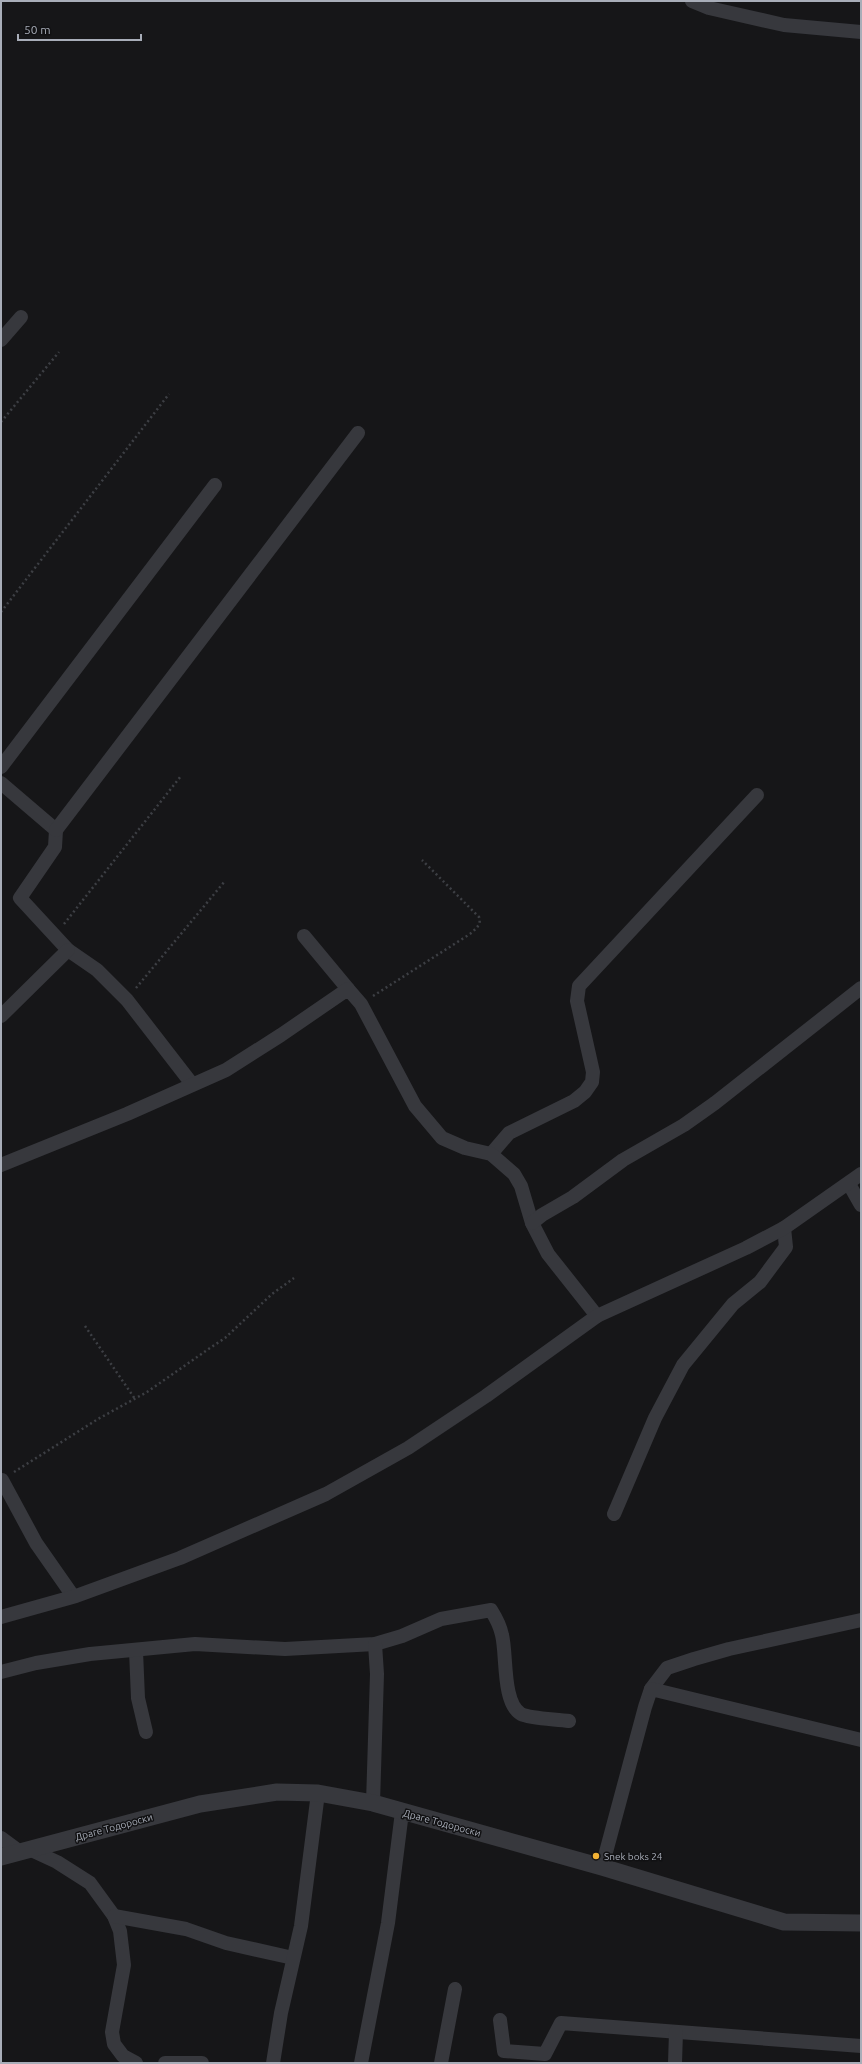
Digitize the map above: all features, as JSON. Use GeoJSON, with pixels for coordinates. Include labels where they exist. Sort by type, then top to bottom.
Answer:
{"type":"FeatureCollection","features":[{"type":"Feature","properties":{"kind":"street"},"geometry":{"type":"LineString","coordinates":[[692,1],[709,8],[784,25],[861,32]]}},
{"type":"Feature","properties":{"kind":"street"},"geometry":{"type":"LineString","coordinates":[[1,340],[21,317]]}},
{"type":"Feature","properties":{"kind":"street"},"geometry":{"type":"LineString","coordinates":[[192,1084],[127,1000],[97,970],[68,950],[20,898],[55,847],[56,830],[358,433]]}},
{"type":"Feature","properties":{"kind":"street"},"geometry":{"type":"LineString","coordinates":[[1,767],[215,485]]}},
{"type":"Feature","properties":{"kind":"street"},"geometry":{"type":"LineString","coordinates":[[2,787],[56,830]]}},
{"type":"Feature","properties":{"kind":"street"},"geometry":{"type":"LineString","coordinates":[[491,1154],[509,1132],[574,1101],[585,1092],[592,1082],[593,1072],[577,1001],[579,986],[757,796]]}},
{"type":"Feature","properties":{"kind":"street"},"geometry":{"type":"LineString","coordinates":[[304,936],[361,1004],[415,1106],[442,1138],[465,1148],[491,1154],[514,1174],[521,1186],[532,1223],[548,1254],[597,1316]]}},
{"type":"Feature","properties":{"kind":"street"},"geometry":{"type":"LineString","coordinates":[[1,1016],[68,950]]}},
{"type":"Feature","properties":{"kind":"street"},"geometry":{"type":"LineString","coordinates":[[532,1223],[542,1215],[573,1197],[623,1160],[684,1125],[715,1103],[861,988]]}},
{"type":"Feature","properties":{"kind":"street"},"geometry":{"type":"LineString","coordinates":[[1,1165],[128,1114],[226,1070],[281,1035],[348,989]]}},
{"type":"Feature","properties":{"kind":"street"},"geometry":{"type":"LineString","coordinates":[[1,1617],[73,1596],[180,1558],[326,1494],[408,1448],[486,1396],[597,1316],[746,1248],[784,1228],[849,1184],[861,1174]]}},
{"type":"Feature","properties":{"kind":"street"},"geometry":{"type":"LineString","coordinates":[[849,1184],[861,1205]]}},
{"type":"Feature","properties":{"kind":"street"},"geometry":{"type":"LineString","coordinates":[[614,1514],[655,1418],[683,1365],[734,1304],[760,1282],[786,1247],[784,1228]]}},
{"type":"Feature","properties":{"kind":"street"},"geometry":{"type":"LineString","coordinates":[[2,1480],[36,1543],[73,1596]]}},
{"type":"Feature","properties":{"kind":"street"},"geometry":{"type":"LineString","coordinates":[[1,1672],[36,1663],[90,1654],[136,1651],[195,1644],[285,1649],[375,1644],[402,1636],[441,1619],[490,1610],[497,1619],[503,1636],[507,1683],[516,1709],[525,1715],[570,1721]]}},
{"type":"Feature","properties":{"kind":"street"},"geometry":{"type":"LineString","coordinates":[[602,1867],[645,1707],[651,1689],[667,1668],[729,1649],[861,1620]]}},
{"type":"Feature","properties":{"kind":"street"},"geometry":{"type":"LineString","coordinates":[[373,1803],[377,1674],[375,1644]]}},
{"type":"Feature","properties":{"kind":"street"},"geometry":{"type":"LineString","coordinates":[[136,1651],[138,1692],[146,1732]]}},
{"type":"Feature","properties":{"kind":"street"},"geometry":{"type":"LineString","coordinates":[[651,1689],[861,1740]]}},
{"type":"Feature","properties":{"kind":"street","name":"Драге Тодороски"},"geometry":{"type":"LineString","coordinates":[[1,1857],[200,1804],[277,1792],[318,1793],[373,1803],[602,1867],[784,1922],[861,1923]]}},
{"type":"Feature","properties":{"kind":"street"},"geometry":{"type":"LineString","coordinates":[[273,2063],[281,2013],[301,1926],[318,1793]]}},
{"type":"Feature","properties":{"kind":"street"},"geometry":{"type":"LineString","coordinates":[[361,2063],[388,1922],[402,1812]]}},
{"type":"Feature","properties":{"kind":"street"},"geometry":{"type":"LineString","coordinates":[[1,1838],[24,1850],[57,1862],[90,1883],[114,1916],[120,1931],[124,1965],[112,2032],[114,2044],[123,2056],[136,2063]]}},
{"type":"Feature","properties":{"kind":"street"},"geometry":{"type":"LineString","coordinates":[[114,1916],[186,1929],[226,1943],[293,1958]]}},
{"type":"Feature","properties":{"kind":"street"},"geometry":{"type":"LineString","coordinates":[[441,2063],[455,1989]]}},
{"type":"Feature","properties":{"kind":"street"},"geometry":{"type":"LineString","coordinates":[[500,2020],[504,2051],[545,2054],[561,2023],[861,2046]]}},
{"type":"Feature","properties":{"kind":"street"},"geometry":{"type":"LineString","coordinates":[[675,2063],[676,2032]]}},
{"type":"Feature","properties":{"kind":"street"},"geometry":{"type":"LineString","coordinates":[[165,2063],[202,2063]]}},
{"type":"Feature","properties":{"kind":"path"},"geometry":{"type":"LineString","coordinates":[[1,422],[59,352]]}},
{"type":"Feature","properties":{"kind":"path"},"geometry":{"type":"LineString","coordinates":[[1,612],[168,394]]}},
{"type":"Feature","properties":{"kind":"path"},"geometry":{"type":"LineString","coordinates":[[55,936],[181,776]]}},
{"type":"Feature","properties":{"kind":"path"},"geometry":{"type":"LineString","coordinates":[[361,1004],[470,934],[478,927],[481,921],[480,917],[422,860]]}},
{"type":"Feature","properties":{"kind":"path"},"geometry":{"type":"LineString","coordinates":[[127,1000],[225,881]]}},
{"type":"Feature","properties":{"kind":"path"},"geometry":{"type":"LineString","coordinates":[[2,1480],[98,1419],[135,1399],[225,1338],[272,1294],[294,1278]]}},
{"type":"Feature","properties":{"kind":"path"},"geometry":{"type":"LineString","coordinates":[[86,1326],[135,1399]]}},
{"type":"Feature","properties":{"kind":"place","name":"Snek boks 24"},"geometry":{"type":"Point","coordinates":[596,1856]}}]}
